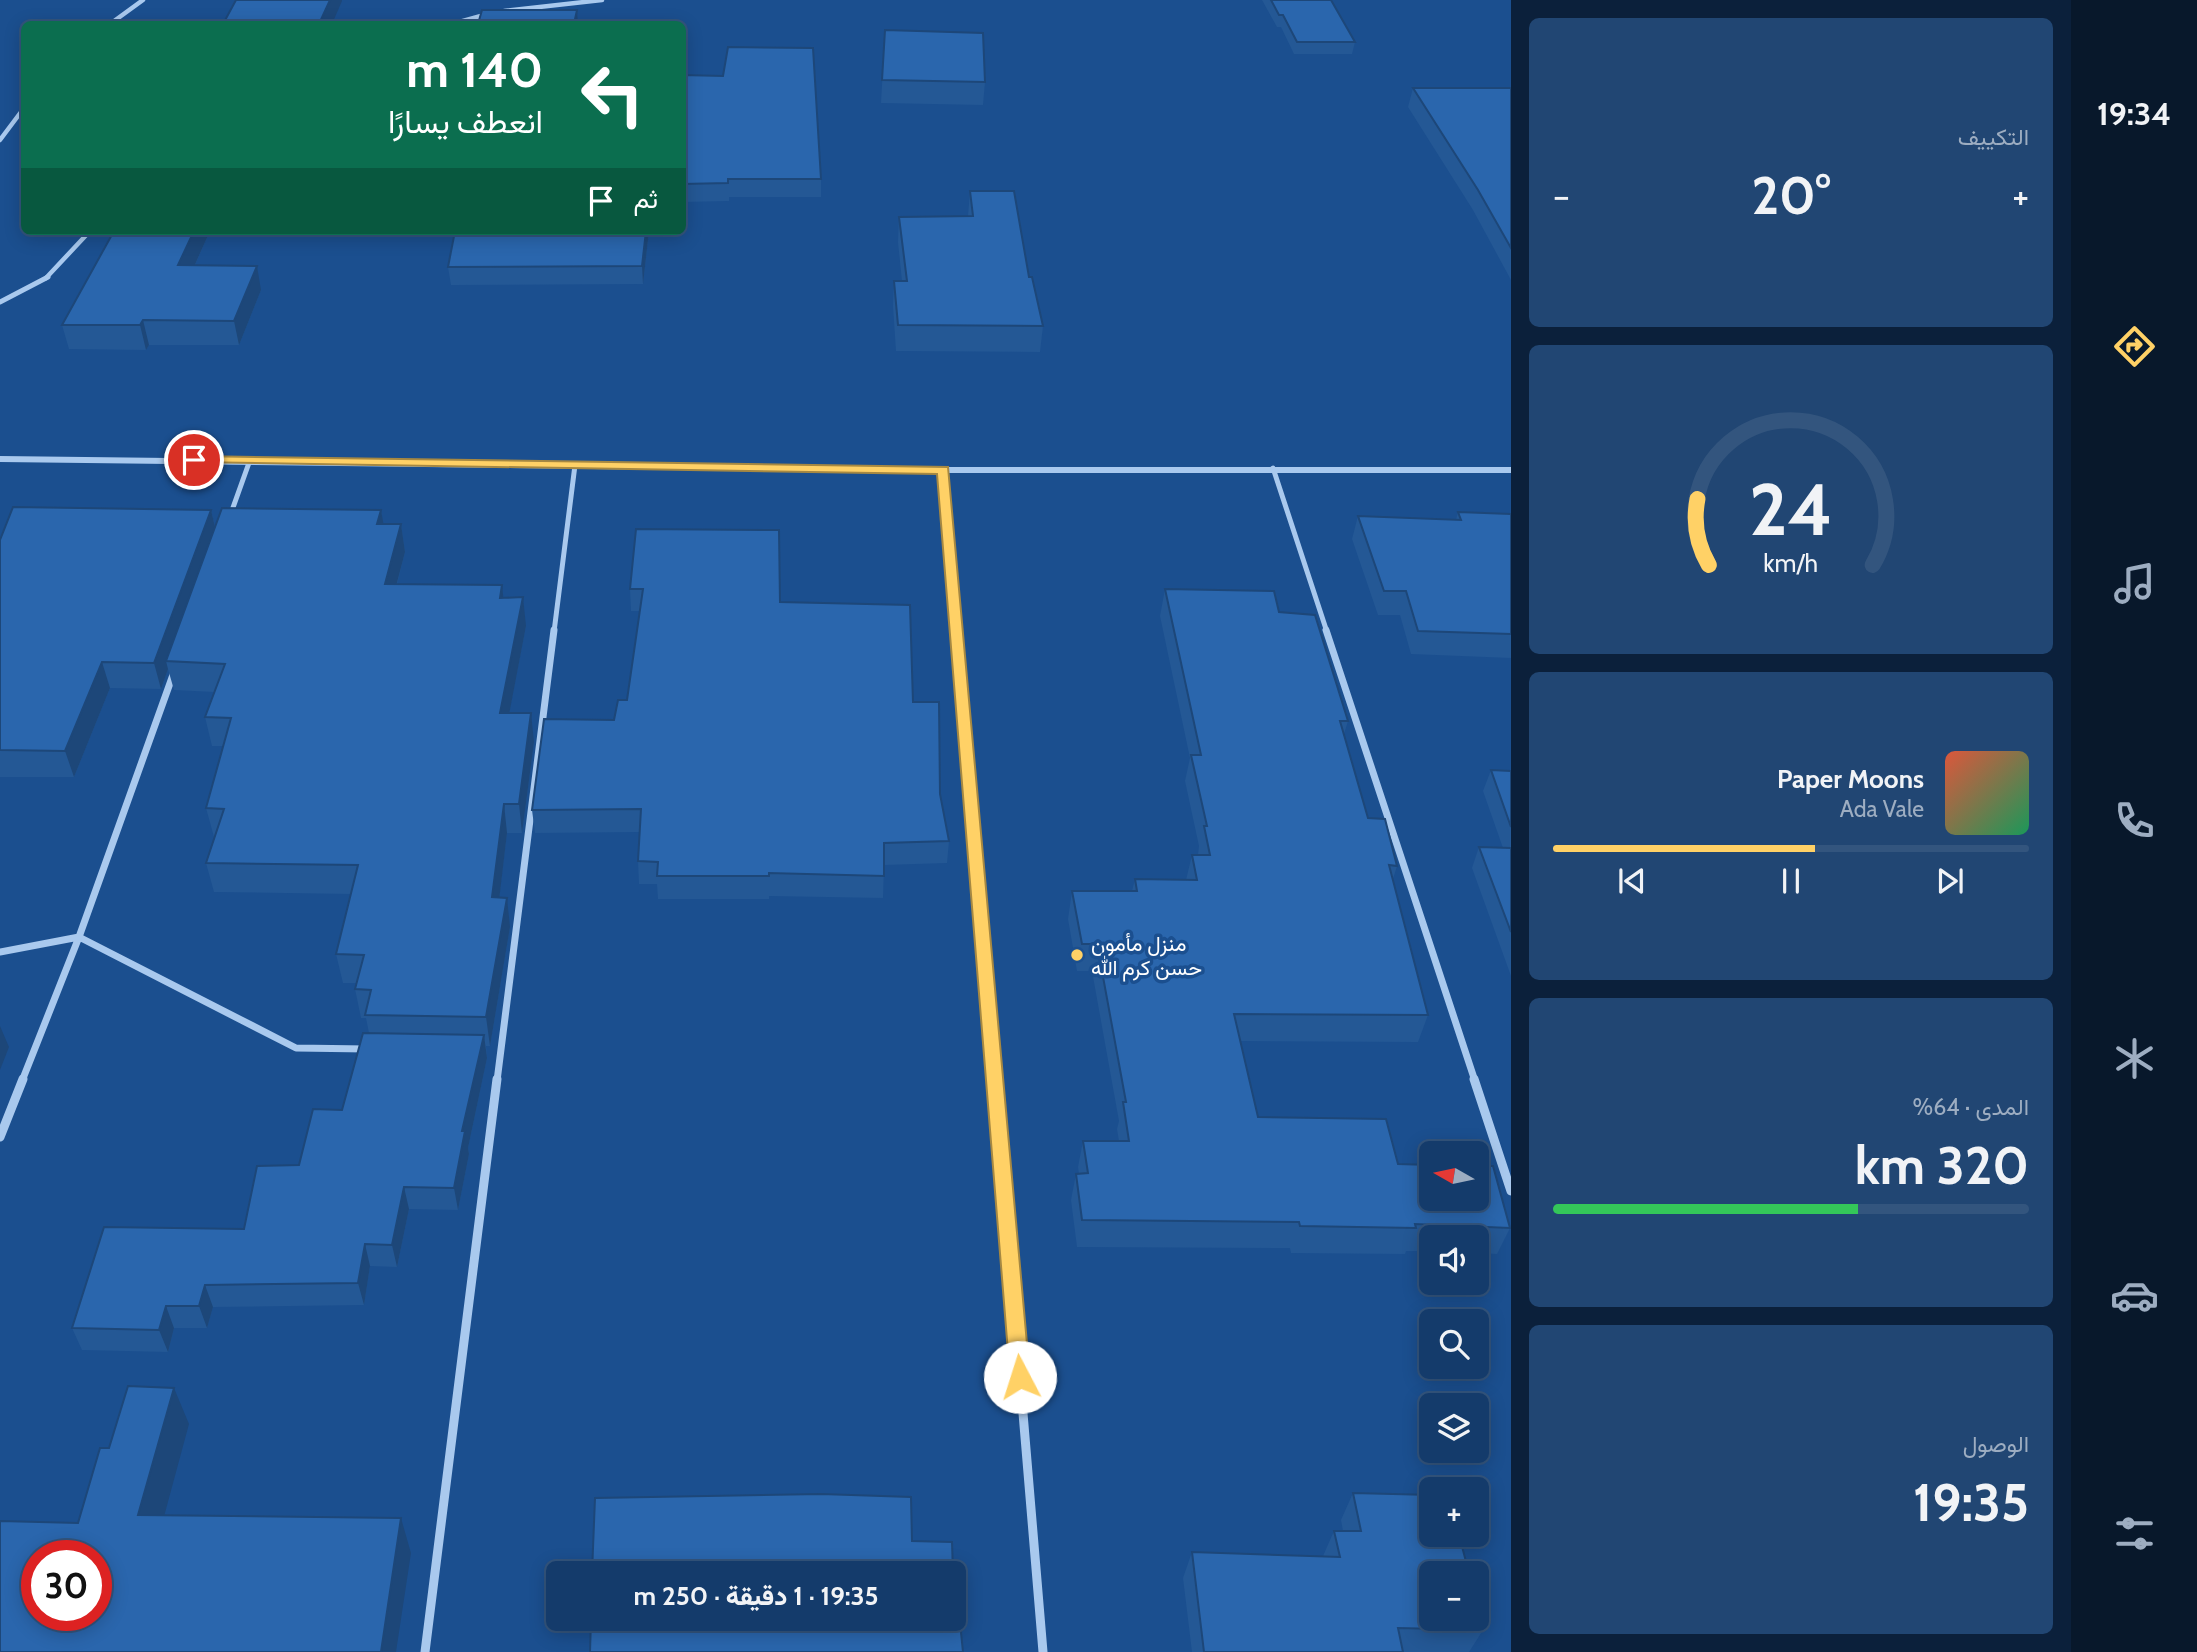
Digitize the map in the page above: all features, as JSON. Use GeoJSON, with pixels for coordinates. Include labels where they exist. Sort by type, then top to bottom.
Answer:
{"type":"FeatureCollection","features":[{"type":"Feature","properties":{"kind":"street"},"geometry":{"type":"LineString","coordinates":[[114,21],[143,0]]}},
{"type":"Feature","properties":{"kind":"street"},"geometry":{"type":"LineString","coordinates":[[463,21],[495,12],[602,0]]}},
{"type":"Feature","properties":{"kind":"street"},"geometry":{"type":"LineString","coordinates":[[0,140],[21,112]]}},
{"type":"Feature","properties":{"kind":"street"},"geometry":{"type":"LineString","coordinates":[[0,302],[45,279],[86,235]]}},
{"type":"Feature","properties":{"kind":"street"},"geometry":{"type":"LineString","coordinates":[[0,459],[943,470],[1511,470]]}},
{"type":"Feature","properties":{"kind":"street"},"geometry":{"type":"LineString","coordinates":[[227,524],[250,460]]}},
{"type":"Feature","properties":{"kind":"street"},"geometry":{"type":"LineString","coordinates":[[425,1652],[575,465]]}},
{"type":"Feature","properties":{"kind":"street"},"geometry":{"type":"LineString","coordinates":[[1273,468],[1511,1191]]}},
{"type":"Feature","properties":{"kind":"street"},"geometry":{"type":"LineString","coordinates":[[943,470],[1043,1652]]}},
{"type":"Feature","properties":{"kind":"street"},"geometry":{"type":"LineString","coordinates":[[0,1137],[79,937],[176,666]]}},
{"type":"Feature","properties":{"kind":"street"},"geometry":{"type":"LineString","coordinates":[[0,952],[79,937],[296,1048],[378,1049]]}},
{"type":"Feature","properties":{"kind":"street"},"geometry":{"type":"LineString","coordinates":[[487,1052],[501,1052]]}},
{"type":"Feature","properties":{"kind":"building"},"geometry":{"type":"Polygon","coordinates":[[[236,0],[330,0],[320,21],[225,21],[236,0]]]}},
{"type":"Feature","properties":{"kind":"building"},"geometry":{"type":"Polygon","coordinates":[[[1271,0],[1331,0],[1355,42],[1297,42],[1283,15],[1279,15],[1271,0]]]}},
{"type":"Feature","properties":{"kind":"building"},"geometry":{"type":"Polygon","coordinates":[[[482,10],[577,10],[575,21],[479,21],[482,10]]]}},
{"type":"Feature","properties":{"kind":"building"},"geometry":{"type":"Polygon","coordinates":[[[885,30],[983,33],[985,82],[882,80],[885,30]]]}},
{"type":"Feature","properties":{"kind":"building"},"geometry":{"type":"Polygon","coordinates":[[[728,47],[813,48],[821,179],[728,179],[728,183],[686,184],[686,75],[723,76],[728,47]]]}},
{"type":"Feature","properties":{"kind":"building"},"geometry":{"type":"Polygon","coordinates":[[[1413,88],[1511,88],[1511,248],[1478,190],[1413,88]]]}},
{"type":"Feature","properties":{"kind":"building"},"geometry":{"type":"Polygon","coordinates":[[[970,191],[1014,191],[1029,277],[1032,277],[1043,326],[898,325],[894,281],[907,281],[899,217],[973,216],[970,191]]]}},
{"type":"Feature","properties":{"kind":"building"},"geometry":{"type":"Polygon","coordinates":[[[112,235],[192,235],[178,265],[257,266],[234,321],[143,320],[140,325],[62,325],[112,235]]]}},
{"type":"Feature","properties":{"kind":"building"},"geometry":{"type":"Polygon","coordinates":[[[454,235],[646,235],[642,266],[448,267],[454,235]]]}},
{"type":"Feature","properties":{"kind":"building"},"geometry":{"type":"Polygon","coordinates":[[[13,507],[211,510],[154,663],[102,662],[65,751],[0,750],[0,540],[13,507]]]}},
{"type":"Feature","properties":{"kind":"building"},"geometry":{"type":"Polygon","coordinates":[[[222,508],[381,510],[377,524],[401,524],[385,584],[502,585],[500,598],[523,597],[500,713],[531,713],[519,804],[504,804],[492,897],[507,898],[486,1017],[365,1015],[371,990],[355,989],[364,955],[336,954],[358,865],[206,863],[224,809],[206,808],[231,718],[205,717],[225,664],[166,661],[222,508]]]}},
{"type":"Feature","properties":{"kind":"building"},"geometry":{"type":"Polygon","coordinates":[[[1458,512],[1511,514],[1511,634],[1418,631],[1406,591],[1384,591],[1358,516],[1461,520],[1458,512]]]}},
{"type":"Feature","properties":{"kind":"building"},"geometry":{"type":"Polygon","coordinates":[[[636,529],[779,530],[780,602],[910,605],[913,702],[939,702],[940,794],[949,841],[884,843],[884,876],[769,873],[769,876],[657,876],[658,862],[638,861],[641,809],[532,810],[544,719],[614,720],[618,700],[627,700],[643,589],[630,589],[636,529]]]}},
{"type":"Feature","properties":{"kind":"building"},"geometry":{"type":"Polygon","coordinates":[[[1165,589],[1274,591],[1279,612],[1315,615],[1348,721],[1340,721],[1368,818],[1385,819],[1397,866],[1389,865],[1428,1015],[1234,1014],[1258,1117],[1386,1119],[1398,1164],[1419,1165],[1419,1211],[1489,1211],[1489,1166],[1493,1166],[1510,1228],[1489,1225],[1415,1224],[1416,1228],[1300,1226],[1299,1222],[1082,1220],[1076,1174],[1088,1173],[1083,1141],[1129,1141],[1123,1102],[1126,1102],[1097,944],[1082,944],[1072,891],[1137,891],[1135,879],[1197,880],[1192,855],[1210,855],[1204,826],[1207,826],[1191,755],[1201,755],[1165,589]]]}},
{"type":"Feature","properties":{"kind":"building"},"geometry":{"type":"Polygon","coordinates":[[[1491,770],[1511,771],[1511,827],[1491,770]]]}},
{"type":"Feature","properties":{"kind":"building"},"geometry":{"type":"Polygon","coordinates":[[[1479,847],[1511,848],[1511,932],[1479,847]]]}},
{"type":"Feature","properties":{"kind":"building"},"geometry":{"type":"Polygon","coordinates":[[[363,1033],[484,1035],[462,1131],[465,1131],[454,1188],[404,1187],[392,1245],[365,1244],[358,1283],[205,1285],[199,1306],[166,1306],[159,1330],[72,1328],[104,1227],[244,1229],[257,1166],[299,1165],[313,1109],[342,1110],[363,1033]]]}},
{"type":"Feature","properties":{"kind":"building"},"geometry":{"type":"Polygon","coordinates":[[[128,1386],[174,1388],[138,1515],[401,1518],[381,1652],[0,1652],[0,1521],[78,1523],[100,1448],[109,1448],[128,1386]]]}},
{"type":"Feature","properties":{"kind":"building"},"geometry":{"type":"Polygon","coordinates":[[[1353,1493],[1419,1495],[1419,1547],[1462,1547],[1466,1561],[1419,1561],[1419,1628],[1398,1628],[1403,1652],[1204,1652],[1192,1552],[1340,1557],[1334,1531],[1361,1531],[1353,1493]]]}},
{"type":"Feature","properties":{"kind":"building"},"geometry":{"type":"Polygon","coordinates":[[[821,1494],[911,1497],[912,1541],[952,1542],[953,1561],[592,1561],[595,1498],[821,1494]]]}},
{"type":"Feature","properties":{"kind":"building"},"geometry":{"type":"Polygon","coordinates":[[[591,1631],[961,1631],[963,1652],[590,1652],[591,1631]]]}},
{"type":"Feature","properties":{"kind":"place","name":"منزل مأمون حسن كرم الله"},"geometry":{"type":"Point","coordinates":[1077,955]}},
{"type":"Feature","properties":{"kind":"route"},"geometry":{"type":"LineString","coordinates":[[194,460],[943,470],[1020,1377]]}}]}
